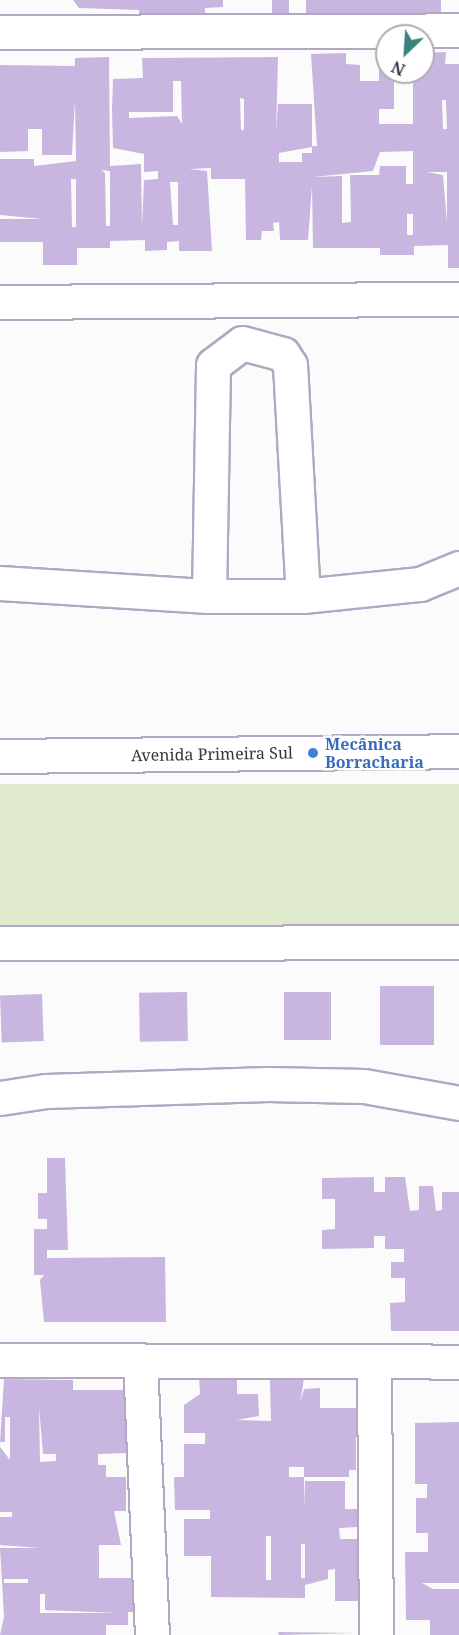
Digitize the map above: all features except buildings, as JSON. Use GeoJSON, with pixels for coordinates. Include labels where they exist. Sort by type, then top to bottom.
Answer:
{"type":"FeatureCollection","features":[{"type":"Feature","properties":{"kind":"street"},"geometry":{"type":"LineString","coordinates":[[0,32],[459,30]]}},
{"type":"Feature","properties":{"kind":"street"},"geometry":{"type":"LineString","coordinates":[[0,302],[459,299]]}},
{"type":"Feature","properties":{"kind":"street"},"geometry":{"type":"LineString","coordinates":[[209,596],[213,365],[242,343],[284,354],[290,365],[303,596]]}},
{"type":"Feature","properties":{"kind":"street"},"geometry":{"type":"LineString","coordinates":[[0,583],[209,596],[303,596],[420,584],[459,568]]}},
{"type":"Feature","properties":{"kind":"street","name":"Avenida Primeira Sul"},"geometry":{"type":"LineString","coordinates":[[0,756],[459,751]]}},
{"type":"Feature","properties":{"kind":"street"},"geometry":{"type":"LineString","coordinates":[[0,943],[459,942]]}},
{"type":"Feature","properties":{"kind":"street"},"geometry":{"type":"LineString","coordinates":[[0,1098],[46,1091],[268,1084],[364,1086],[459,1102]]}},
{"type":"Feature","properties":{"kind":"street"},"geometry":{"type":"LineString","coordinates":[[0,1360],[459,1362]]}},
{"type":"Feature","properties":{"kind":"street"},"geometry":{"type":"LineString","coordinates":[[140,1361],[152,1635]]}},
{"type":"Feature","properties":{"kind":"street"},"geometry":{"type":"LineString","coordinates":[[374,1361],[376,1635]]}},
{"type":"Feature","properties":{"kind":"green space"},"geometry":{"type":"Polygon","coordinates":[[[0,784],[459,784],[459,931],[0,931],[0,784]]]}},
{"type":"Feature","properties":{"kind":"place","name":"Mecânica Borracharia"},"geometry":{"type":"Point","coordinates":[313,753]}}]}
